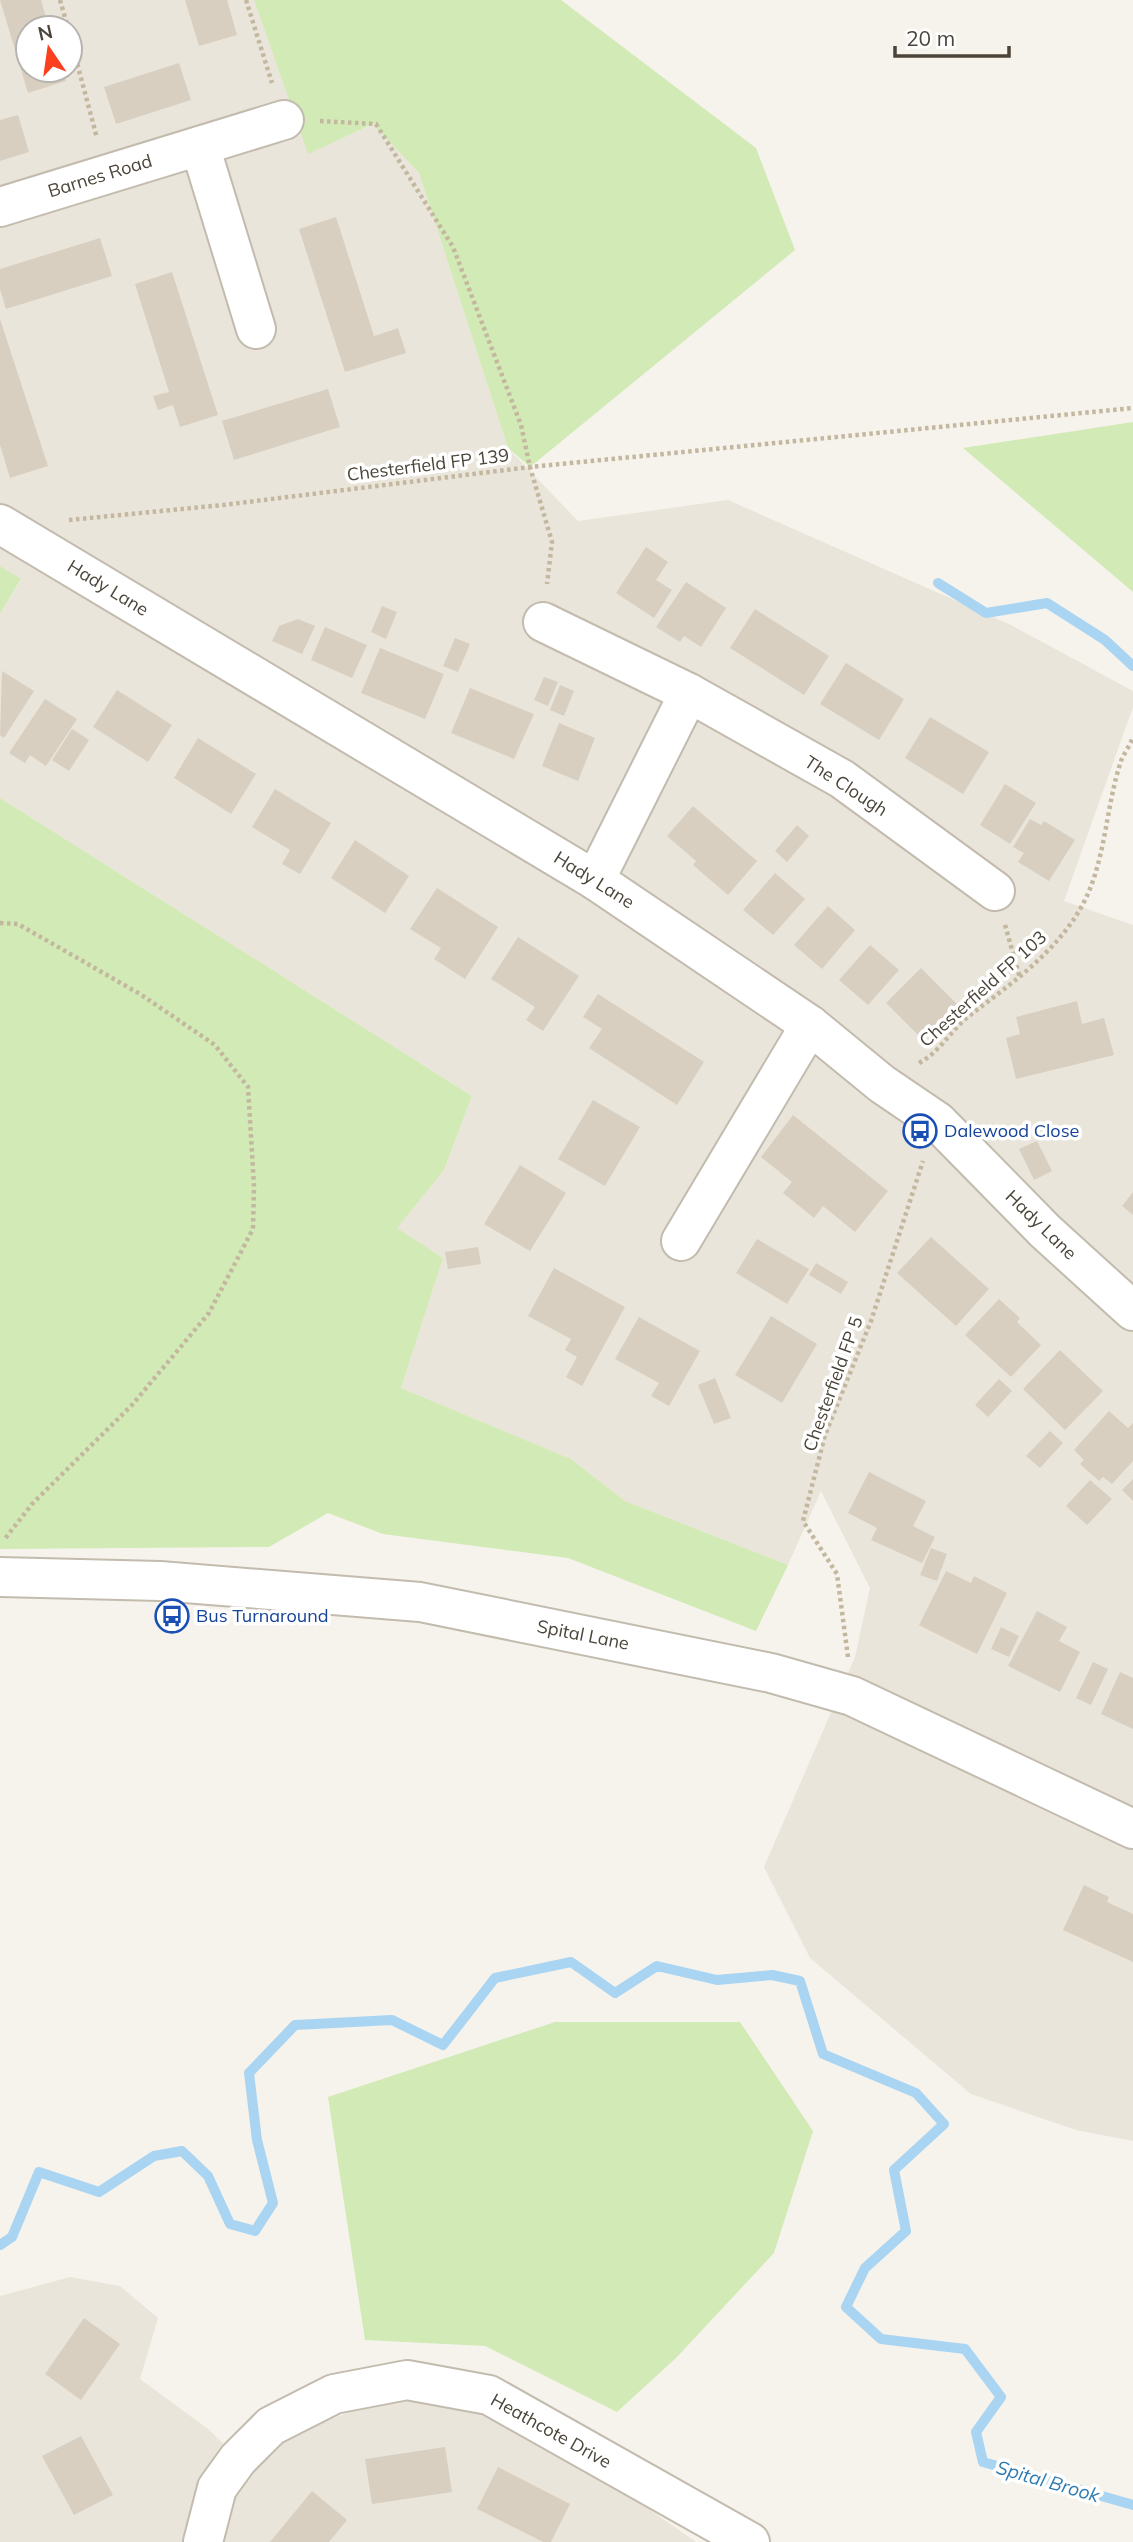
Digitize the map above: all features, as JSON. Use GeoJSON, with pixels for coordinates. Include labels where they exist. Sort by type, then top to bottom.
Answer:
{"type":"FeatureCollection","features":[{"type":"Feature","properties":{"kind":"street","name":"Barnes Road"},"geometry":{"type":"LineString","coordinates":[[0,207],[284,120]]}},
{"type":"Feature","properties":{"kind":"street"},"geometry":{"type":"LineString","coordinates":[[200,146],[256,329]]}},
{"type":"Feature","properties":{"kind":"street","name":"Hady Lane"},"geometry":{"type":"LineString","coordinates":[[2,525],[595,880],[810,1025],[882,1084],[938,1122],[1045,1231],[1133,1311]]}},
{"type":"Feature","properties":{"kind":"street","name":"The Clough"},"geometry":{"type":"LineString","coordinates":[[543,622],[689,693],[842,779],[995,891]]}},
{"type":"Feature","properties":{"kind":"street"},"geometry":{"type":"LineString","coordinates":[[595,880],[689,693]]}},
{"type":"Feature","properties":{"kind":"street"},"geometry":{"type":"LineString","coordinates":[[681,1241],[810,1025]]}},
{"type":"Feature","properties":{"kind":"street","name":"Spital Lane"},"geometry":{"type":"LineString","coordinates":[[0,1577],[160,1581],[420,1602],[771,1673],[852,1696],[1133,1829]]}},
{"type":"Feature","properties":{"kind":"street","name":"Heathcote Drive"},"geometry":{"type":"LineString","coordinates":[[203,2542],[218,2488],[238,2459],[271,2426],[334,2394],[407,2379],[489,2395],[750,2542]]}},
{"type":"Feature","properties":{"kind":"path"},"geometry":{"type":"LineString","coordinates":[[246,0],[284,120],[376,124],[453,247],[521,425],[552,542],[543,622]]}},
{"type":"Feature","properties":{"kind":"path"},"geometry":{"type":"LineString","coordinates":[[83,84],[107,173]]}},
{"type":"Feature","properties":{"kind":"path","name":"Chesterfield FP 139"},"geometry":{"type":"LineString","coordinates":[[2,525],[223,505],[530,467],[860,432],[1133,408]]}},
{"type":"Feature","properties":{"kind":"path","name":"Chesterfield FP 103"},"geometry":{"type":"LineString","coordinates":[[882,1084],[928,1058],[965,1019],[1020,978],[1057,942],[1085,900],[1104,843],[1122,760],[1133,737]]}},
{"type":"Feature","properties":{"kind":"path"},"geometry":{"type":"LineString","coordinates":[[995,891],[1020,978]]}},
{"type":"Feature","properties":{"kind":"path"},"geometry":{"type":"LineString","coordinates":[[0,923],[18,924],[140,994],[215,1045],[248,1087],[254,1186],[253,1228],[209,1313],[132,1405],[32,1504],[0,1545]]}},
{"type":"Feature","properties":{"kind":"path","name":"Chesterfield FP 5"},"geometry":{"type":"LineString","coordinates":[[852,1696],[837,1574],[803,1521],[825,1435],[871,1321],[938,1122]]}},
{"type":"Feature","properties":{"kind":"shaded area"},"geometry":{"type":"Polygon","coordinates":[[[0,0],[254,0],[308,153],[374,124],[419,173],[508,448],[578,521],[728,500],[1011,625],[1133,691],[1133,707],[1064,901],[1133,925],[1133,2141],[1076,2130],[971,2094],[810,1958],[764,1867],[855,1657],[870,1588],[821,1491],[788,1565],[625,1501],[571,1459],[401,1388],[443,1258],[396,1228],[444,1170],[472,1096],[0,798],[0,614],[21,580],[0,566],[0,0]]]}},
{"type":"Feature","properties":{"kind":"shaded area"},"geometry":{"type":"Polygon","coordinates":[[[70,2277],[120,2286],[158,2318],[140,2379],[208,2429],[251,2470],[292,2434],[355,2410],[426,2395],[508,2411],[696,2542],[0,2542],[0,2296],[70,2277]]]}},
{"type":"Feature","properties":{"kind":"green space"},"geometry":{"type":"Polygon","coordinates":[[[254,0],[561,0],[756,148],[795,250],[530,467],[508,448],[419,173],[373,124],[308,154],[254,0]]]}},
{"type":"Feature","properties":{"kind":"green space"},"geometry":{"type":"Polygon","coordinates":[[[1133,422],[1133,592],[963,448],[1133,422]]]}},
{"type":"Feature","properties":{"kind":"green space"},"geometry":{"type":"Polygon","coordinates":[[[0,566],[21,579],[0,614],[0,566]]]}},
{"type":"Feature","properties":{"kind":"green space"},"geometry":{"type":"Polygon","coordinates":[[[0,798],[472,1096],[444,1170],[397,1228],[443,1258],[401,1388],[571,1459],[625,1501],[788,1565],[756,1631],[568,1558],[383,1534],[328,1513],[269,1547],[0,1549],[0,798]]]}},
{"type":"Feature","properties":{"kind":"green space"},"geometry":{"type":"Polygon","coordinates":[[[555,2022],[740,2022],[813,2131],[774,2253],[676,2358],[617,2412],[485,2346],[365,2340],[328,2097],[555,2022]]]}},
{"type":"Feature","properties":{"kind":"building"},"geometry":{"type":"Polygon","coordinates":[[[0,0],[41,0],[45,14],[14,14],[14,46],[0,0]]]}},
{"type":"Feature","properties":{"kind":"building"},"geometry":{"type":"Polygon","coordinates":[[[185,0],[227,0],[237,35],[199,46],[185,0]]]}},
{"type":"Feature","properties":{"kind":"building"},"geometry":{"type":"Polygon","coordinates":[[[179,63],[191,100],[116,124],[104,87],[179,63]]]}},
{"type":"Feature","properties":{"kind":"building"},"geometry":{"type":"Polygon","coordinates":[[[25,84],[56,84],[28,93],[25,84]]]}},
{"type":"Feature","properties":{"kind":"building"},"geometry":{"type":"Polygon","coordinates":[[[18,115],[29,152],[0,161],[0,120],[18,115]]]}},
{"type":"Feature","properties":{"kind":"building"},"geometry":{"type":"Polygon","coordinates":[[[336,217],[374,336],[398,328],[406,353],[345,372],[299,229],[336,217]]]}},
{"type":"Feature","properties":{"kind":"building"},"geometry":{"type":"Polygon","coordinates":[[[100,238],[112,276],[6,309],[0,289],[0,269],[100,238]]]}},
{"type":"Feature","properties":{"kind":"building"},"geometry":{"type":"Polygon","coordinates":[[[172,272],[218,415],[180,427],[173,405],[158,410],[153,396],[169,392],[135,284],[172,272]]]}},
{"type":"Feature","properties":{"kind":"building"},"geometry":{"type":"Polygon","coordinates":[[[0,319],[48,466],[10,478],[0,445],[0,319]]]}},
{"type":"Feature","properties":{"kind":"building"},"geometry":{"type":"Polygon","coordinates":[[[328,389],[340,427],[234,460],[222,421],[328,389]]]}},
{"type":"Feature","properties":{"kind":"building"},"geometry":{"type":"Polygon","coordinates":[[[646,547],[668,562],[656,580],[672,590],[654,618],[616,593],[646,547]]]}},
{"type":"Feature","properties":{"kind":"building"},"geometry":{"type":"Polygon","coordinates":[[[686,582],[726,608],[701,647],[684,636],[680,642],[656,627],[686,582]]]}},
{"type":"Feature","properties":{"kind":"building"},"geometry":{"type":"Polygon","coordinates":[[[382,606],[397,612],[386,639],[371,632],[382,606]]]}},
{"type":"Feature","properties":{"kind":"building"},"geometry":{"type":"Polygon","coordinates":[[[755,609],[829,656],[804,695],[730,648],[755,609]]]}},
{"type":"Feature","properties":{"kind":"building"},"geometry":{"type":"Polygon","coordinates":[[[298,619],[315,626],[302,654],[272,641],[279,626],[298,619]]]}},
{"type":"Feature","properties":{"kind":"building"},"geometry":{"type":"Polygon","coordinates":[[[325,627],[367,645],[352,678],[311,660],[325,627]]]}},
{"type":"Feature","properties":{"kind":"building"},"geometry":{"type":"Polygon","coordinates":[[[455,638],[470,644],[458,672],[443,666],[455,638]]]}},
{"type":"Feature","properties":{"kind":"building"},"geometry":{"type":"Polygon","coordinates":[[[380,648],[444,674],[425,719],[361,693],[380,648]]]}},
{"type":"Feature","properties":{"kind":"building"},"geometry":{"type":"Polygon","coordinates":[[[846,663],[904,699],[879,740],[820,704],[846,663]]]}},
{"type":"Feature","properties":{"kind":"building"},"geometry":{"type":"Polygon","coordinates":[[[2,671],[34,691],[4,738],[0,735],[2,671]]]}},
{"type":"Feature","properties":{"kind":"building"},"geometry":{"type":"Polygon","coordinates":[[[544,677],[558,682],[548,706],[534,700],[544,677]]]}},
{"type":"Feature","properties":{"kind":"building"},"geometry":{"type":"Polygon","coordinates":[[[560,685],[574,691],[564,716],[550,710],[560,685]]]}},
{"type":"Feature","properties":{"kind":"building"},"geometry":{"type":"Polygon","coordinates":[[[470,688],[534,714],[514,759],[451,733],[470,688]]]}},
{"type":"Feature","properties":{"kind":"building"},"geometry":{"type":"Polygon","coordinates":[[[117,690],[172,725],[148,762],[93,727],[117,690]]]}},
{"type":"Feature","properties":{"kind":"building"},"geometry":{"type":"Polygon","coordinates":[[[45,699],[77,719],[46,766],[30,755],[25,763],[9,753],[45,699]]]}},
{"type":"Feature","properties":{"kind":"building"},"geometry":{"type":"Polygon","coordinates":[[[930,717],[989,752],[963,794],[905,758],[930,717]]]}},
{"type":"Feature","properties":{"kind":"building"},"geometry":{"type":"Polygon","coordinates":[[[559,723],[595,738],[578,781],[542,766],[559,723]]]}},
{"type":"Feature","properties":{"kind":"building"},"geometry":{"type":"Polygon","coordinates":[[[72,729],[89,740],[69,771],[52,760],[72,729]]]}},
{"type":"Feature","properties":{"kind":"building"},"geometry":{"type":"Polygon","coordinates":[[[198,738],[256,774],[231,814],[174,778],[198,738]]]}},
{"type":"Feature","properties":{"kind":"building"},"geometry":{"type":"Polygon","coordinates":[[[1005,784],[1036,803],[1010,844],[980,825],[1005,784]]]}},
{"type":"Feature","properties":{"kind":"building"},"geometry":{"type":"Polygon","coordinates":[[[275,789],[331,823],[300,874],[282,864],[290,850],[252,827],[275,789]]]}},
{"type":"Feature","properties":{"kind":"building"},"geometry":{"type":"Polygon","coordinates":[[[693,806],[757,861],[728,895],[693,865],[696,861],[667,836],[693,806]]]}},
{"type":"Feature","properties":{"kind":"building"},"geometry":{"type":"Polygon","coordinates":[[[1030,819],[1041,825],[1044,821],[1075,840],[1049,881],[1018,862],[1024,853],[1013,847],[1030,819]]]}},
{"type":"Feature","properties":{"kind":"building"},"geometry":{"type":"Polygon","coordinates":[[[797,825],[809,836],[787,862],[775,851],[797,825]]]}},
{"type":"Feature","properties":{"kind":"building"},"geometry":{"type":"Polygon","coordinates":[[[355,840],[409,876],[385,913],[331,878],[355,840]]]}},
{"type":"Feature","properties":{"kind":"building"},"geometry":{"type":"Polygon","coordinates":[[[775,873],[805,899],[773,935],[743,910],[775,873]]]}},
{"type":"Feature","properties":{"kind":"building"},"geometry":{"type":"Polygon","coordinates":[[[437,888],[498,927],[465,979],[434,959],[441,948],[410,929],[437,888]]]}},
{"type":"Feature","properties":{"kind":"building"},"geometry":{"type":"Polygon","coordinates":[[[828,906],[855,930],[822,969],[794,945],[828,906]]]}},
{"type":"Feature","properties":{"kind":"building"},"geometry":{"type":"Polygon","coordinates":[[[518,937],[579,976],[543,1031],[526,1020],[535,1007],[491,979],[518,937]]]}},
{"type":"Feature","properties":{"kind":"building"},"geometry":{"type":"Polygon","coordinates":[[[870,945],[899,970],[868,1005],[839,980],[870,945]]]}},
{"type":"Feature","properties":{"kind":"building"},"geometry":{"type":"Polygon","coordinates":[[[921,968],[957,1004],[922,1039],[886,1003],[921,968]]]}},
{"type":"Feature","properties":{"kind":"building"},"geometry":{"type":"Polygon","coordinates":[[[598,994],[704,1062],[677,1105],[589,1048],[602,1029],[583,1017],[598,994]]]}},
{"type":"Feature","properties":{"kind":"building"},"geometry":{"type":"Polygon","coordinates":[[[1077,1001],[1082,1024],[1104,1018],[1114,1055],[1016,1079],[1006,1038],[1020,1034],[1016,1017],[1077,1001]]]}},
{"type":"Feature","properties":{"kind":"building"},"geometry":{"type":"Polygon","coordinates":[[[593,1100],[640,1127],[605,1186],[558,1159],[593,1100]]]}},
{"type":"Feature","properties":{"kind":"building"},"geometry":{"type":"Polygon","coordinates":[[[793,1115],[888,1191],[855,1232],[823,1206],[814,1218],[783,1193],[792,1182],[761,1157],[793,1115]]]}},
{"type":"Feature","properties":{"kind":"building"},"geometry":{"type":"Polygon","coordinates":[[[1037,1141],[1052,1171],[1034,1180],[1019,1149],[1037,1141]]]}},
{"type":"Feature","properties":{"kind":"building"},"geometry":{"type":"Polygon","coordinates":[[[520,1165],[566,1193],[530,1251],[484,1224],[520,1165]]]}},
{"type":"Feature","properties":{"kind":"building"},"geometry":{"type":"Polygon","coordinates":[[[1133,1192],[1133,1215],[1122,1206],[1133,1192]]]}},
{"type":"Feature","properties":{"kind":"building"},"geometry":{"type":"Polygon","coordinates":[[[931,1237],[989,1289],[956,1326],[897,1273],[931,1237]]]}},
{"type":"Feature","properties":{"kind":"building"},"geometry":{"type":"Polygon","coordinates":[[[757,1239],[809,1269],[787,1304],[736,1273],[757,1239]]]}},
{"type":"Feature","properties":{"kind":"building"},"geometry":{"type":"Polygon","coordinates":[[[478,1247],[481,1264],[448,1269],[445,1252],[478,1247]]]}},
{"type":"Feature","properties":{"kind":"building"},"geometry":{"type":"Polygon","coordinates":[[[816,1263],[848,1282],[841,1294],[809,1275],[816,1263]]]}},
{"type":"Feature","properties":{"kind":"building"},"geometry":{"type":"Polygon","coordinates":[[[554,1268],[625,1307],[582,1386],[566,1377],[577,1357],[565,1350],[571,1339],[528,1316],[554,1268]]]}},
{"type":"Feature","properties":{"kind":"building"},"geometry":{"type":"Polygon","coordinates":[[[999,1299],[1020,1318],[1017,1322],[1041,1345],[1011,1377],[965,1335],[999,1299]]]}},
{"type":"Feature","properties":{"kind":"building"},"geometry":{"type":"Polygon","coordinates":[[[771,1316],[817,1344],[782,1403],[735,1375],[771,1316]]]}},
{"type":"Feature","properties":{"kind":"building"},"geometry":{"type":"Polygon","coordinates":[[[639,1317],[700,1351],[669,1406],[651,1396],[659,1383],[615,1359],[639,1317]]]}},
{"type":"Feature","properties":{"kind":"building"},"geometry":{"type":"Polygon","coordinates":[[[1060,1350],[1103,1391],[1065,1430],[1023,1389],[1060,1350]]]}},
{"type":"Feature","properties":{"kind":"building"},"geometry":{"type":"Polygon","coordinates":[[[715,1378],[731,1418],[714,1424],[698,1385],[715,1378]]]}},
{"type":"Feature","properties":{"kind":"building"},"geometry":{"type":"Polygon","coordinates":[[[999,1379],[1012,1391],[988,1417],[975,1405],[999,1379]]]}},
{"type":"Feature","properties":{"kind":"building"},"geometry":{"type":"Polygon","coordinates":[[[1109,1411],[1128,1428],[1133,1423],[1133,1461],[1112,1484],[1103,1477],[1099,1481],[1080,1464],[1084,1460],[1074,1450],[1109,1411]]]}},
{"type":"Feature","properties":{"kind":"building"},"geometry":{"type":"Polygon","coordinates":[[[1050,1431],[1063,1443],[1040,1468],[1026,1456],[1050,1431]]]}},
{"type":"Feature","properties":{"kind":"building"},"geometry":{"type":"Polygon","coordinates":[[[869,1472],[926,1501],[913,1526],[935,1537],[922,1563],[871,1540],[877,1528],[848,1513],[869,1472]]]}},
{"type":"Feature","properties":{"kind":"building"},"geometry":{"type":"Polygon","coordinates":[[[1133,1479],[1133,1501],[1122,1490],[1133,1479]]]}},
{"type":"Feature","properties":{"kind":"building"},"geometry":{"type":"Polygon","coordinates":[[[1090,1480],[1112,1499],[1087,1525],[1066,1506],[1090,1480]]]}},
{"type":"Feature","properties":{"kind":"building"},"geometry":{"type":"Polygon","coordinates":[[[931,1548],[947,1554],[937,1581],[920,1575],[931,1548]]]}},
{"type":"Feature","properties":{"kind":"building"},"geometry":{"type":"Polygon","coordinates":[[[946,1571],[971,1583],[974,1576],[1007,1593],[977,1654],[919,1625],[946,1571]]]}},
{"type":"Feature","properties":{"kind":"building"},"geometry":{"type":"Polygon","coordinates":[[[1037,1611],[1067,1627],[1059,1641],[1080,1652],[1060,1692],[1008,1666],[1037,1611]]]}},
{"type":"Feature","properties":{"kind":"building"},"geometry":{"type":"Polygon","coordinates":[[[1001,1627],[1019,1636],[1009,1657],[991,1649],[1001,1627]]]}},
{"type":"Feature","properties":{"kind":"building"},"geometry":{"type":"Polygon","coordinates":[[[1093,1662],[1108,1669],[1091,1705],[1076,1698],[1093,1662]]]}},
{"type":"Feature","properties":{"kind":"building"},"geometry":{"type":"Polygon","coordinates":[[[1120,1672],[1133,1678],[1133,1729],[1101,1714],[1120,1672]]]}},
{"type":"Feature","properties":{"kind":"building"},"geometry":{"type":"Polygon","coordinates":[[[1084,1885],[1109,1897],[1107,1902],[1133,1914],[1133,1962],[1063,1930],[1084,1885]]]}},
{"type":"Feature","properties":{"kind":"building"},"geometry":{"type":"Polygon","coordinates":[[[84,2318],[120,2344],[81,2400],[45,2374],[84,2318]]]}},
{"type":"Feature","properties":{"kind":"building"},"geometry":{"type":"Polygon","coordinates":[[[81,2436],[113,2495],[74,2515],[42,2456],[81,2436]]]}},
{"type":"Feature","properties":{"kind":"building"},"geometry":{"type":"Polygon","coordinates":[[[445,2447],[452,2492],[372,2504],[365,2459],[445,2447]]]}},
{"type":"Feature","properties":{"kind":"building"},"geometry":{"type":"Polygon","coordinates":[[[498,2467],[570,2504],[551,2542],[543,2542],[477,2509],[498,2467]]]}},
{"type":"Feature","properties":{"kind":"building"},"geometry":{"type":"Polygon","coordinates":[[[312,2491],[347,2520],[329,2542],[270,2542],[312,2491]]]}},
{"type":"Feature","properties":{"kind":"waterway"},"geometry":{"type":"LineString","coordinates":[[938,583],[986,613],[1047,603],[1105,640],[1133,666]]}},
{"type":"Feature","properties":{"kind":"waterway","name":"Spital Brook"},"geometry":{"type":"LineString","coordinates":[[0,2245],[12,2237],[39,2172],[99,2192],[154,2156],[182,2151],[208,2176],[230,2224],[255,2231],[273,2203],[257,2140],[249,2073],[295,2025],[392,2020],[443,2045],[495,1978],[571,1962],[615,1993],[657,1966],[717,1980],[772,1975],[800,1981],[823,2054],[916,2093],[944,2124],[894,2170],[906,2231],[865,2268],[846,2307],[881,2339],[965,2349],[1001,2397],[976,2432],[983,2462],[1133,2505]]}},
{"type":"Feature","properties":{"kind":"place","name":"Dalewood Close"},"geometry":{"type":"Point","coordinates":[920,1131]}},
{"type":"Feature","properties":{"kind":"place","name":"Bus Turnaround"},"geometry":{"type":"Point","coordinates":[172,1616]}}]}
